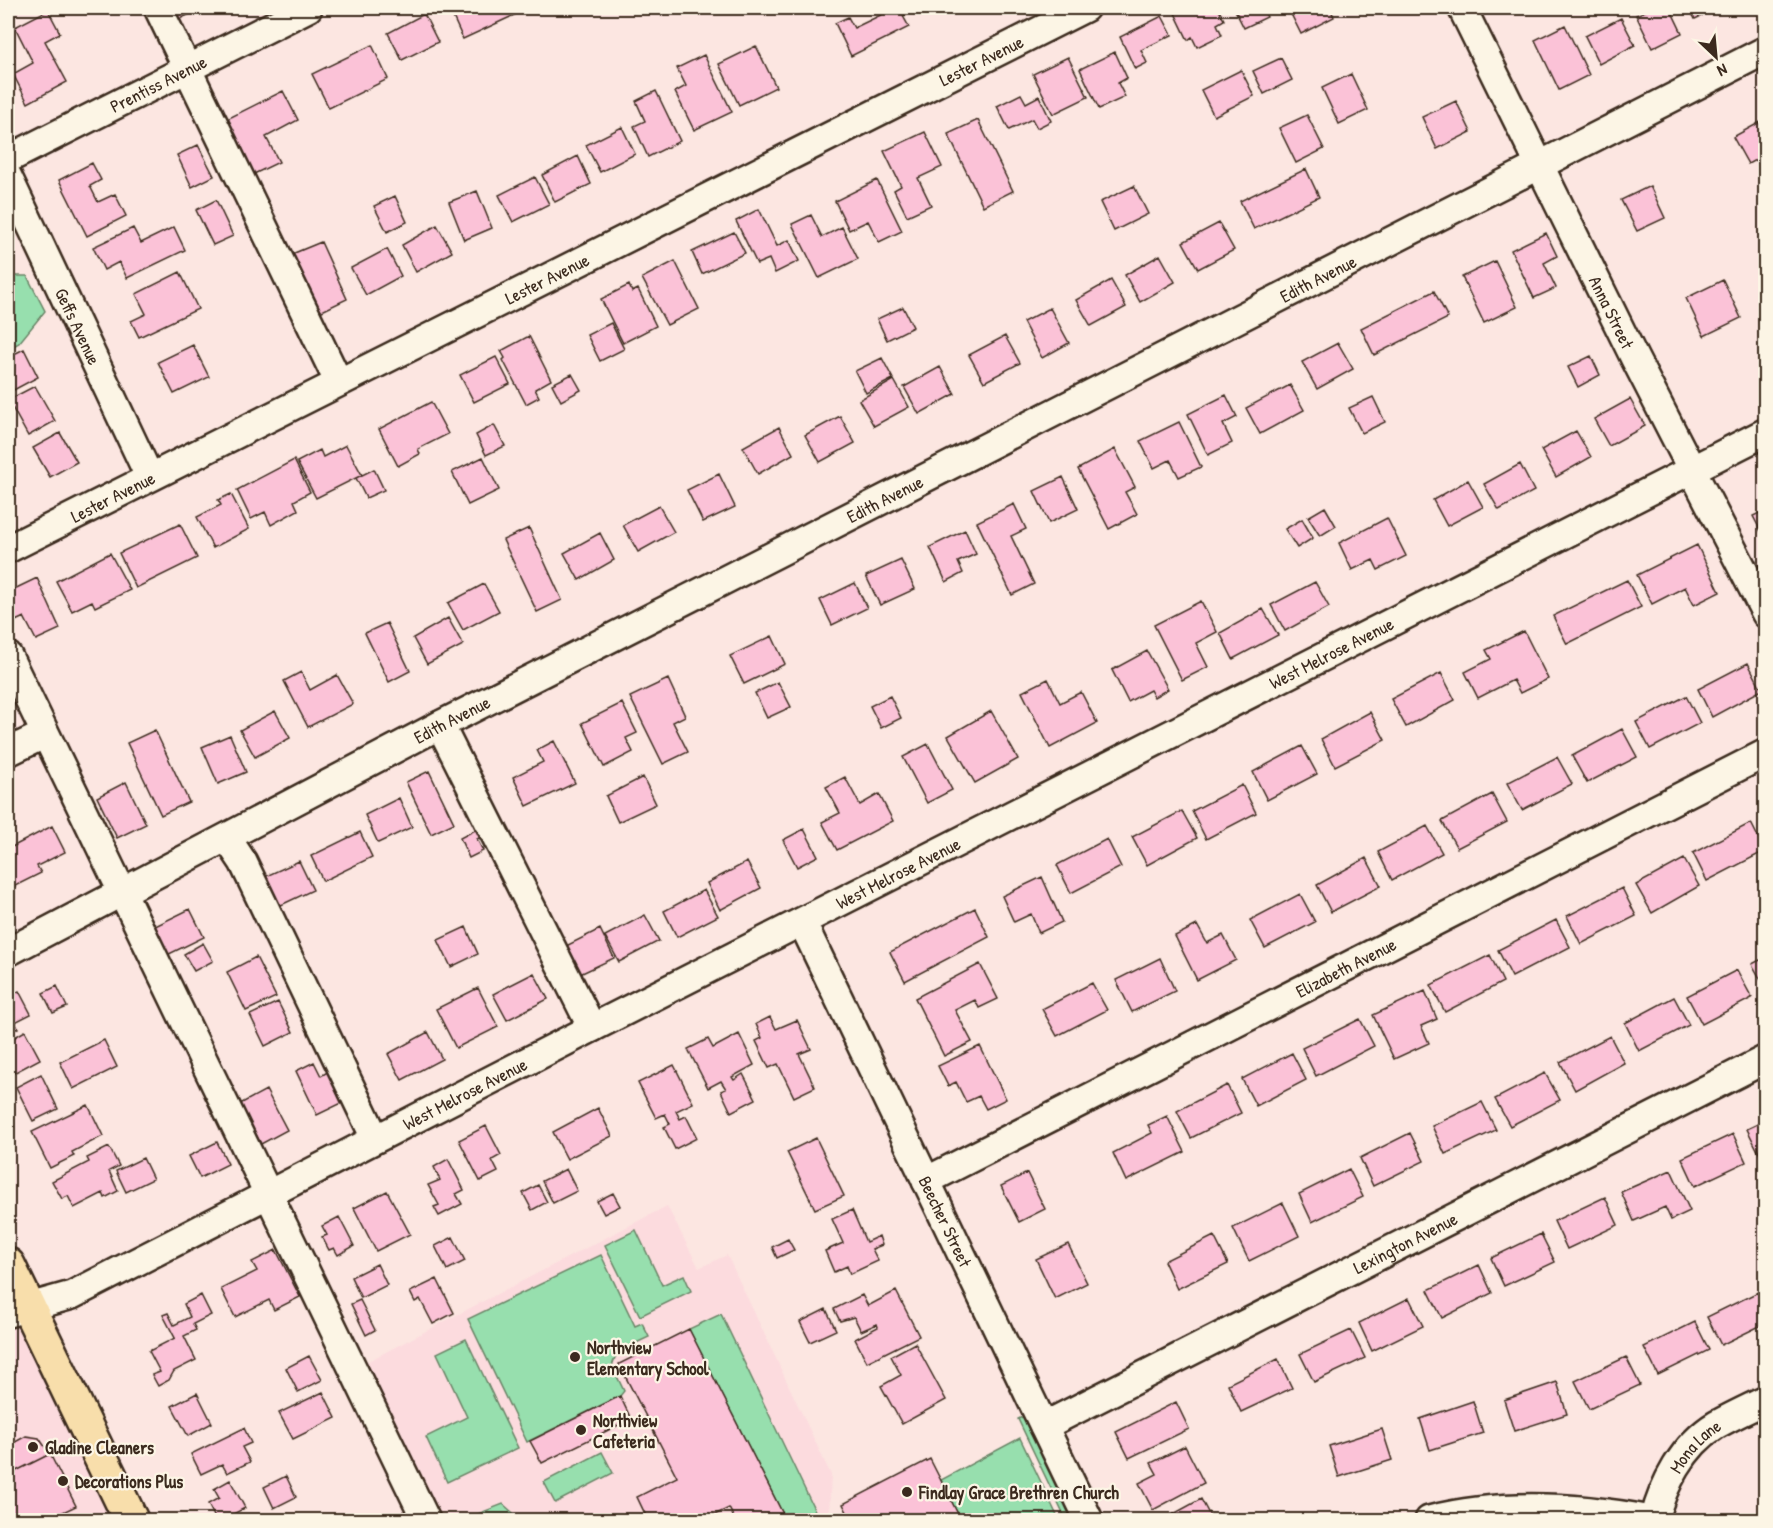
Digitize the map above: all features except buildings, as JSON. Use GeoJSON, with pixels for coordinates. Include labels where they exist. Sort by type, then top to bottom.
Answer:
{"type":"FeatureCollection","features":[{"type":"Feature","properties":{"kind":"main road"},"geometry":{"type":"LineString","coordinates":[[8,1265],[18,1310],[128,1520]]}},
{"type":"Feature","properties":{"kind":"street"},"geometry":{"type":"LineString","coordinates":[[158,8],[338,381]]}},
{"type":"Feature","properties":{"kind":"street","name":"Prentiss Avenue"},"geometry":{"type":"LineString","coordinates":[[8,159],[308,8]]}},
{"type":"Feature","properties":{"kind":"street","name":"Lester Avenue"},"geometry":{"type":"LineString","coordinates":[[8,549],[338,381],[1085,8]]}},
{"type":"Feature","properties":{"kind":"street","name":"Anna Street"},"geometry":{"type":"LineString","coordinates":[[1462,8],[1541,164],[1635,359],[1766,614]]}},
{"type":"Feature","properties":{"kind":"street","name":"Edith Avenue"},"geometry":{"type":"LineString","coordinates":[[8,952],[440,725],[1766,50]]}},
{"type":"Feature","properties":{"kind":"street","name":"Geffs Avenue"},"geometry":{"type":"LineString","coordinates":[[8,177],[149,476]]}},
{"type":"Feature","properties":{"kind":"street","name":"West Melrose Avenue"},"geometry":{"type":"LineString","coordinates":[[18,1310],[72,1294],[1766,432]]}},
{"type":"Feature","properties":{"kind":"street"},"geometry":{"type":"LineString","coordinates":[[8,656],[426,1521]]}},
{"type":"Feature","properties":{"kind":"street"},"geometry":{"type":"LineString","coordinates":[[440,725],[592,1028]]}},
{"type":"Feature","properties":{"kind":"street"},"geometry":{"type":"LineString","coordinates":[[8,752],[45,734]]}},
{"type":"Feature","properties":{"kind":"street","name":"Elizabeth Avenue"},"geometry":{"type":"LineString","coordinates":[[926,1181],[1766,753]]}},
{"type":"Feature","properties":{"kind":"street"},"geometry":{"type":"LineString","coordinates":[[227,838],[243,862],[375,1138]]}},
{"type":"Feature","properties":{"kind":"street","name":"Beecher Street"},"geometry":{"type":"LineString","coordinates":[[802,922],[1089,1521]]}},
{"type":"Feature","properties":{"kind":"street","name":"Lexington Avenue"},"geometry":{"type":"LineString","coordinates":[[1044,1426],[1766,1059]]}},
{"type":"Feature","properties":{"kind":"street","name":"Mona Lane"},"geometry":{"type":"LineString","coordinates":[[1653,1521],[1671,1477],[1690,1449],[1715,1426],[1766,1400]]}},
{"type":"Feature","properties":{"kind":"street"},"geometry":{"type":"LineString","coordinates":[[1429,1521],[1474,1512],[1542,1508],[1610,1512],[1653,1521]]}},
{"type":"Feature","properties":{"kind":"shaded area","name":"Northview Elementary School"},"geometry":{"type":"Polygon","coordinates":[[[667,1206],[699,1268],[727,1255],[831,1475],[829,1515],[832,1520],[426,1520],[353,1369],[667,1206]]]}},
{"type":"Feature","properties":{"kind":"shaded area"},"geometry":{"type":"Polygon","coordinates":[[[28,1307],[131,1520],[8,1520],[8,1313],[28,1307]]]}},
{"type":"Feature","properties":{"kind":"green space"},"geometry":{"type":"Polygon","coordinates":[[[8,276],[27,276],[45,311],[19,343],[8,349],[8,276]]]}},
{"type":"Feature","properties":{"kind":"green space"},"geometry":{"type":"Polygon","coordinates":[[[636,1230],[662,1285],[684,1275],[691,1291],[640,1316],[605,1245],[636,1230]]]}},
{"type":"Feature","properties":{"kind":"green space"},"geometry":{"type":"Polygon","coordinates":[[[601,1255],[635,1326],[642,1323],[649,1337],[617,1352],[612,1366],[624,1391],[620,1396],[527,1442],[468,1319],[601,1255]]]}},
{"type":"Feature","properties":{"kind":"green space"},"geometry":{"type":"Polygon","coordinates":[[[721,1314],[818,1520],[786,1520],[689,1329],[721,1314]]]}},
{"type":"Feature","properties":{"kind":"green space"},"geometry":{"type":"Polygon","coordinates":[[[466,1339],[518,1448],[447,1482],[426,1437],[467,1417],[437,1353],[466,1339]]]}},
{"type":"Feature","properties":{"kind":"green space"},"geometry":{"type":"Polygon","coordinates":[[[1026,1415],[1076,1520],[1066,1520],[1018,1419],[1026,1415]]]}},
{"type":"Feature","properties":{"kind":"green space"},"geometry":{"type":"Polygon","coordinates":[[[1020,1438],[1059,1520],[961,1520],[941,1480],[1020,1438]]]}},
{"type":"Feature","properties":{"kind":"green space"},"geometry":{"type":"Polygon","coordinates":[[[602,1452],[613,1473],[555,1503],[544,1482],[602,1452]]]}},
{"type":"Feature","properties":{"kind":"green space"},"geometry":{"type":"Polygon","coordinates":[[[503,1504],[521,1520],[471,1520],[475,1515],[503,1504]]]}},
{"type":"Feature","properties":{"kind":"place","name":"Northview Elementary School"},"geometry":{"type":"Point","coordinates":[575,1357]}},
{"type":"Feature","properties":{"kind":"place","name":"Northview Cafeteria"},"geometry":{"type":"Point","coordinates":[581,1430]}},
{"type":"Feature","properties":{"kind":"place","name":"Gladine Cleaners"},"geometry":{"type":"Point","coordinates":[33,1447]}},
{"type":"Feature","properties":{"kind":"place","name":"Decorations Plus"},"geometry":{"type":"Point","coordinates":[63,1481]}},
{"type":"Feature","properties":{"kind":"place","name":"Findlay Grace Brethren Church"},"geometry":{"type":"Point","coordinates":[907,1492]}}]}
